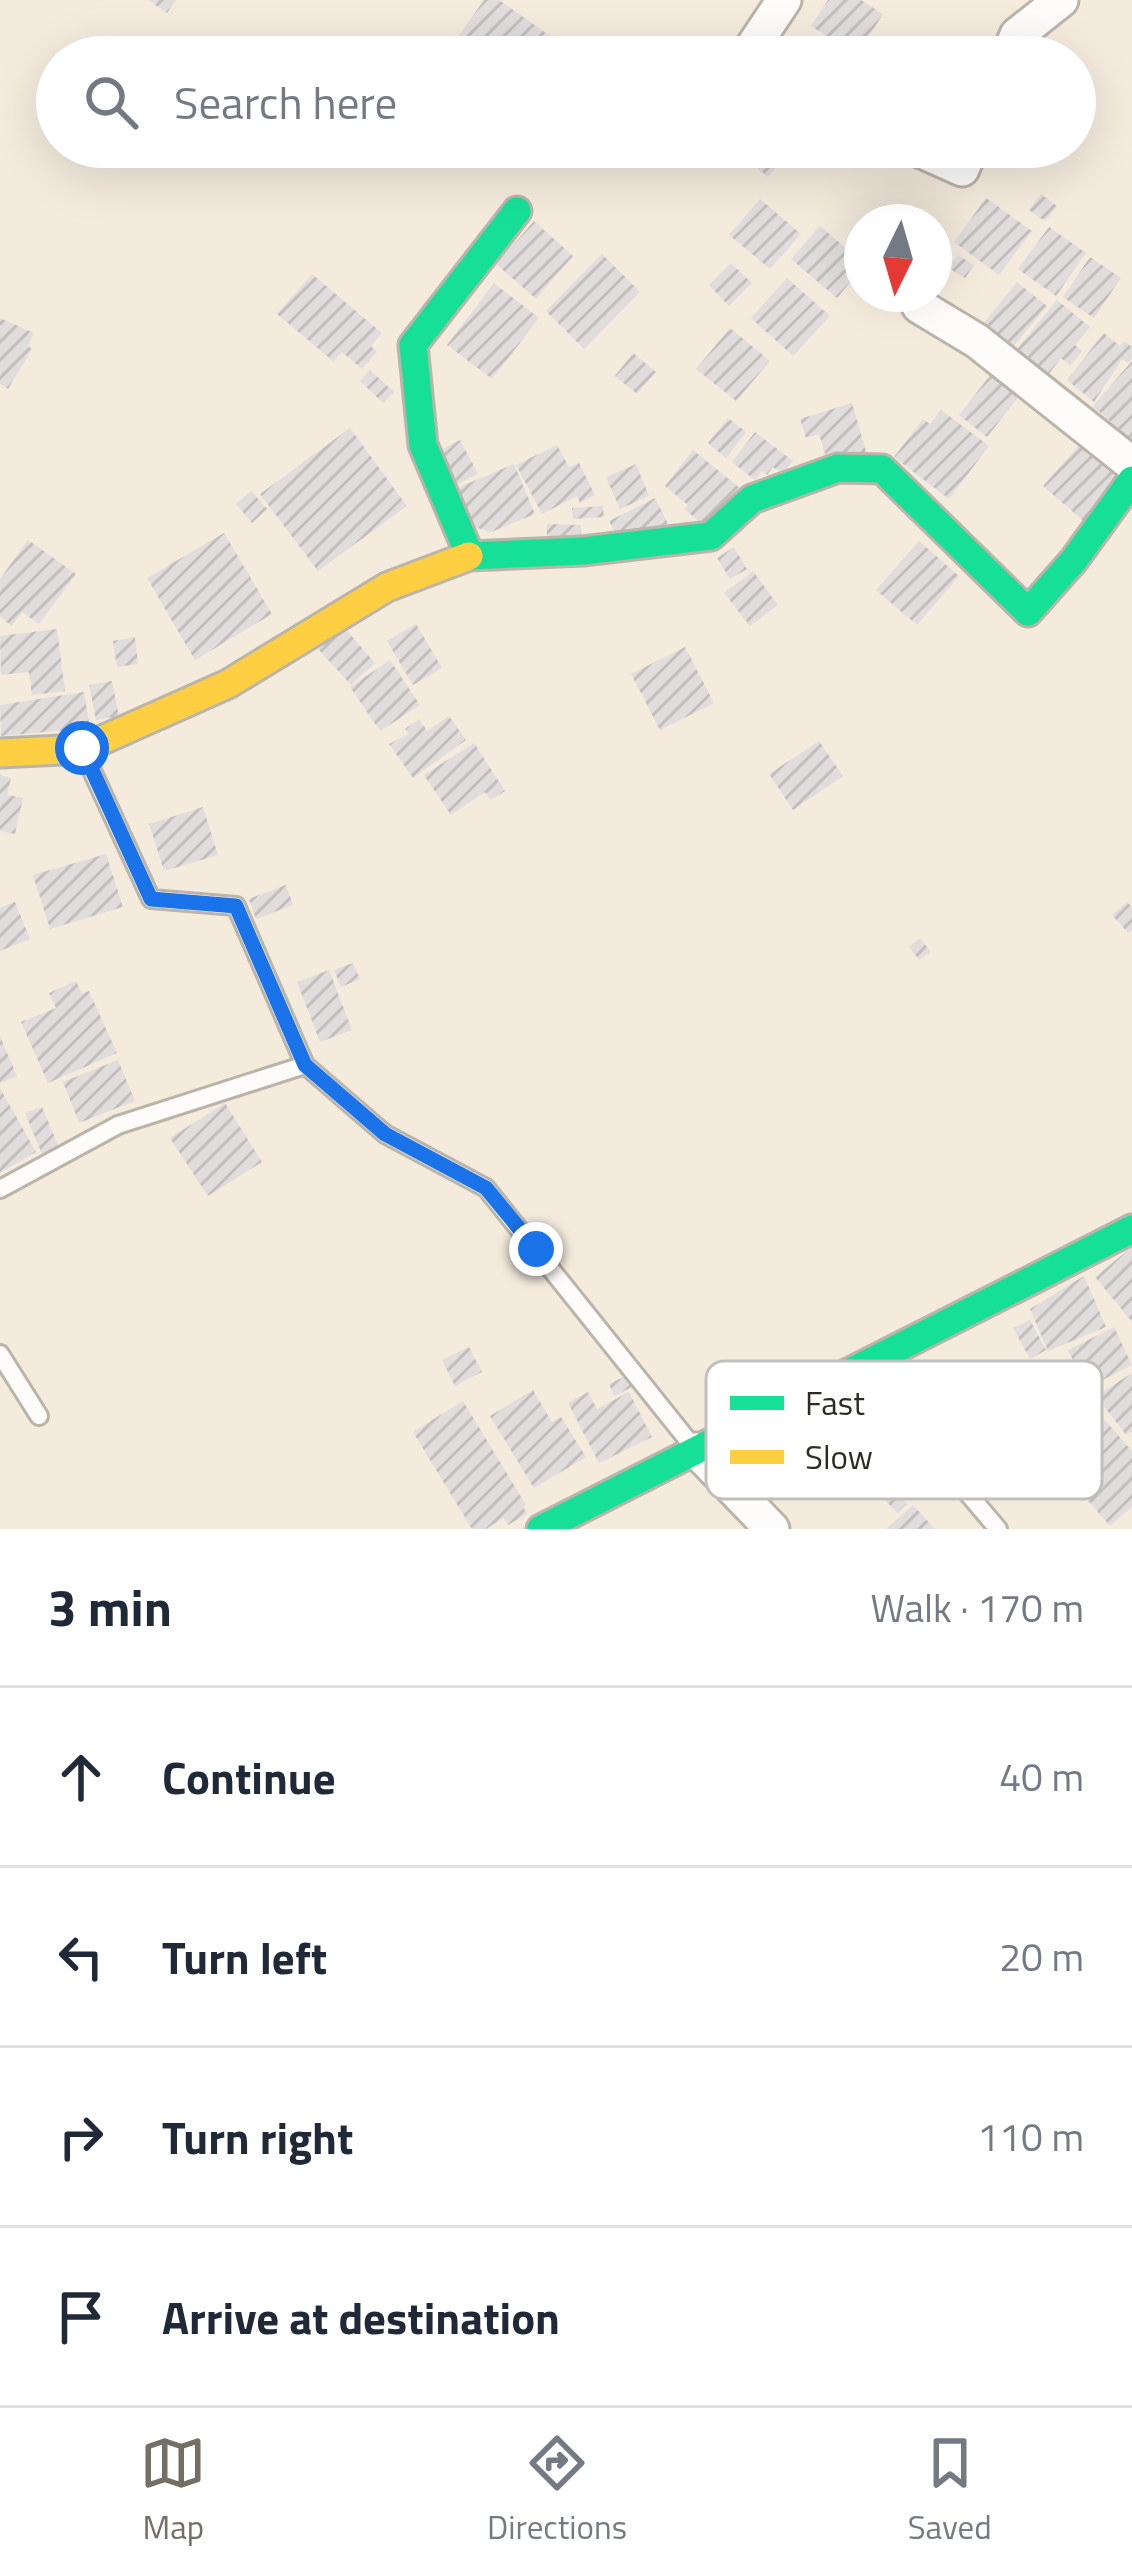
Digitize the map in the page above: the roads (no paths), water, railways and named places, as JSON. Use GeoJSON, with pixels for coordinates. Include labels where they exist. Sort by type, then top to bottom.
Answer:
{"type":"FeatureCollection","features":[{"type":"Feature","properties":{"kind":"street"},"geometry":{"type":"LineString","coordinates":[[760,36],[784,0]]}},
{"type":"Feature","properties":{"kind":"street"},"geometry":{"type":"LineString","coordinates":[[1017,36],[1061,0]]}},
{"type":"Feature","properties":{"kind":"street"},"geometry":{"type":"LineString","coordinates":[[470,556],[423,445],[413,346],[517,211]]}},
{"type":"Feature","properties":{"kind":"street"},"geometry":{"type":"LineString","coordinates":[[929,312],[977,341],[1132,464]]}},
{"type":"Feature","properties":{"kind":"street"},"geometry":{"type":"LineString","coordinates":[[0,753],[82,748],[228,684],[387,587],[470,556],[583,551],[711,536],[752,499],[838,468],[882,470],[908,490],[1028,612],[1074,560],[1132,480]]}},
{"type":"Feature","properties":{"kind":"street"},"geometry":{"type":"LineString","coordinates":[[875,1361],[1132,1229]]}},
{"type":"Feature","properties":{"kind":"street"},"geometry":{"type":"LineString","coordinates":[[542,1529],[706,1445]]}},
{"type":"Feature","properties":{"kind":"street"},"geometry":{"type":"LineString","coordinates":[[696,1450],[706,1460]]}},
{"type":"Feature","properties":{"kind":"street"},"geometry":{"type":"LineString","coordinates":[[743,1499],[772,1529]]}},
{"type":"Feature","properties":{"kind":"lane"},"geometry":{"type":"LineString","coordinates":[[82,748],[151,899],[236,906],[305,1065],[385,1134],[486,1188],[696,1450]]}},
{"type":"Feature","properties":{"kind":"lane"},"geometry":{"type":"LineString","coordinates":[[0,1189],[118,1125],[305,1065]]}},
{"type":"Feature","properties":{"kind":"lane"},"geometry":{"type":"LineString","coordinates":[[0,1354],[38,1416]]}},
{"type":"Feature","properties":{"kind":"lane"},"geometry":{"type":"LineString","coordinates":[[972,1499],[998,1529]]}}]}
